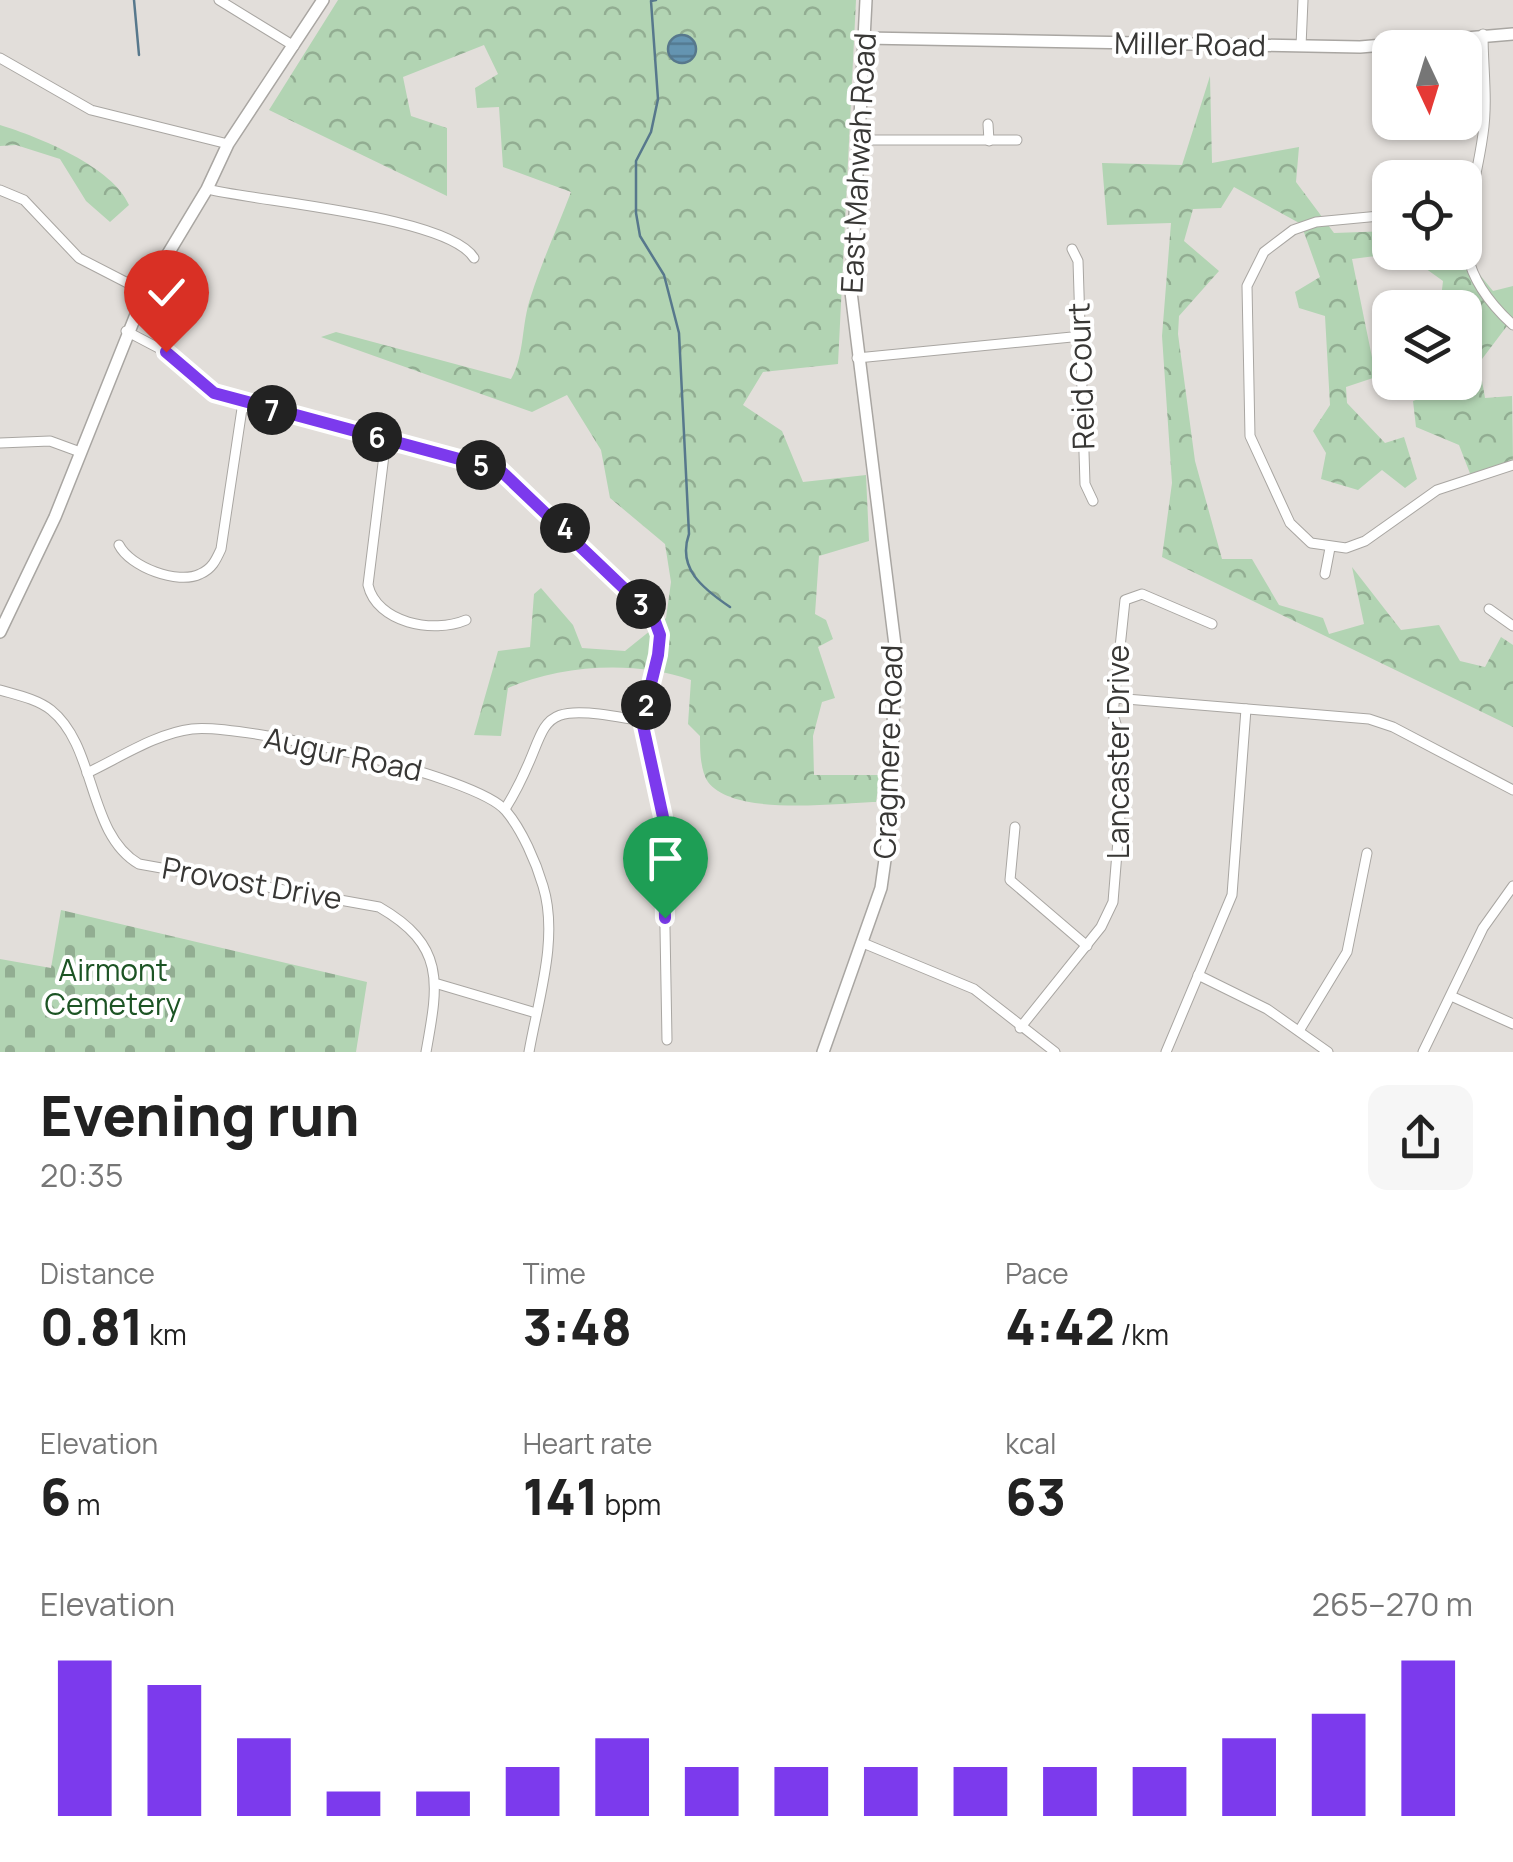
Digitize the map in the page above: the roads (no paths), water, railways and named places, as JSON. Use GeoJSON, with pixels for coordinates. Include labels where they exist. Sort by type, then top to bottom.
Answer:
{"type":"FeatureCollection","features":[{"type":"Feature","properties":{"kind":"street"},"geometry":{"type":"LineString","coordinates":[[219,0],[294,46]]}},
{"type":"Feature","properties":{"kind":"street"},"geometry":{"type":"LineString","coordinates":[[0,632],[56,516],[126,331],[145,292],[207,189],[228,144],[323,0]]}},
{"type":"Feature","properties":{"kind":"street","name":"East Mahwah Road"},"geometry":{"type":"LineString","coordinates":[[864,384],[858,358],[851,263],[866,0]]}},
{"type":"Feature","properties":{"kind":"street"},"geometry":{"type":"LineString","coordinates":[[1301,46],[1304,0]]}},
{"type":"Feature","properties":{"kind":"street"},"geometry":{"type":"LineString","coordinates":[[1477,160],[1483,134],[1483,34]]}},
{"type":"Feature","properties":{"kind":"street","name":"Miller Road"},"geometry":{"type":"LineString","coordinates":[[865,38],[1381,46],[1513,34]]}},
{"type":"Feature","properties":{"kind":"street"},"geometry":{"type":"LineString","coordinates":[[0,58],[91,110],[228,144]]}},
{"type":"Feature","properties":{"kind":"street"},"geometry":{"type":"LineString","coordinates":[[988,124],[989,142]]}},
{"type":"Feature","properties":{"kind":"street"},"geometry":{"type":"LineString","coordinates":[[861,140],[1017,140]]}},
{"type":"Feature","properties":{"kind":"street"},"geometry":{"type":"LineString","coordinates":[[207,189],[244,198],[313,204],[443,236],[469,250],[474,258]]}},
{"type":"Feature","properties":{"kind":"street"},"geometry":{"type":"LineString","coordinates":[[0,190],[24,200],[79,258],[145,292]]}},
{"type":"Feature","properties":{"kind":"street"},"geometry":{"type":"LineString","coordinates":[[1372,217],[1316,222],[1293,230],[1273,243],[1256,263],[1245,299],[1248,424],[1253,447],[1296,530],[1311,542],[1330,548],[1364,541],[1421,500],[1456,481],[1513,465]]}},
{"type":"Feature","properties":{"kind":"street","name":"Reid Court"},"geometry":{"type":"LineString","coordinates":[[1072,249],[1078,261],[1085,484],[1094,501]]}},
{"type":"Feature","properties":{"kind":"street"},"geometry":{"type":"LineString","coordinates":[[1472,270],[1484,296],[1513,324]]}},
{"type":"Feature","properties":{"kind":"street"},"geometry":{"type":"LineString","coordinates":[[126,331],[166,352],[214,393],[511,476],[653,616],[660,635],[658,655],[642,721],[663,817],[666,1040]]}},
{"type":"Feature","properties":{"kind":"street"},"geometry":{"type":"LineString","coordinates":[[858,358],[1082,336]]}},
{"type":"Feature","properties":{"kind":"street","name":"Cragmere Road"},"geometry":{"type":"LineString","coordinates":[[823,1052],[886,861],[896,667],[864,384]]}},
{"type":"Feature","properties":{"kind":"street"},"geometry":{"type":"LineString","coordinates":[[120,545],[136,563],[179,578],[197,576],[212,568],[221,549],[243,402]]}},
{"type":"Feature","properties":{"kind":"street"},"geometry":{"type":"LineString","coordinates":[[386,439],[368,585],[372,602],[386,615],[438,626],[466,620]]}},
{"type":"Feature","properties":{"kind":"street"},"geometry":{"type":"LineString","coordinates":[[0,443],[50,441],[80,452]]}},
{"type":"Feature","properties":{"kind":"street"},"geometry":{"type":"LineString","coordinates":[[1326,574],[1330,548]]}},
{"type":"Feature","properties":{"kind":"street","name":"Lancaster Drive"},"geometry":{"type":"LineString","coordinates":[[1020,1028],[1087,946],[1113,902],[1119,876],[1125,754],[1112,714],[1125,600],[1142,594],[1212,624]]}},
{"type":"Feature","properties":{"kind":"street"},"geometry":{"type":"LineString","coordinates":[[1489,608],[1513,626]]}},
{"type":"Feature","properties":{"kind":"street","name":"Provost Drive"},"geometry":{"type":"LineString","coordinates":[[0,690],[49,708],[60,719],[126,856],[163,869],[380,907],[411,926],[423,944],[438,984]]}},
{"type":"Feature","properties":{"kind":"street"},"geometry":{"type":"LineString","coordinates":[[1114,698],[1381,723],[1513,790]]}},
{"type":"Feature","properties":{"kind":"street"},"geometry":{"type":"LineString","coordinates":[[1166,1052],[1232,895],[1246,708]]}},
{"type":"Feature","properties":{"kind":"street"},"geometry":{"type":"LineString","coordinates":[[529,1052],[550,930],[544,888],[505,809],[528,770],[542,728],[555,715],[586,710],[642,721]]}},
{"type":"Feature","properties":{"kind":"street","name":"Augur Road"},"geometry":{"type":"LineString","coordinates":[[87,773],[172,734],[214,729],[394,762],[432,773],[505,809]]}},
{"type":"Feature","properties":{"kind":"street"},"geometry":{"type":"LineString","coordinates":[[1015,827],[1010,880],[1087,946]]}},
{"type":"Feature","properties":{"kind":"street"},"geometry":{"type":"LineString","coordinates":[[1299,1031],[1347,952],[1368,853]]}},
{"type":"Feature","properties":{"kind":"street"},"geometry":{"type":"LineString","coordinates":[[1422,1052],[1483,928],[1513,886]]}},
{"type":"Feature","properties":{"kind":"street"},"geometry":{"type":"LineString","coordinates":[[862,943],[950,975],[1055,1052]]}},
{"type":"Feature","properties":{"kind":"street"},"geometry":{"type":"LineString","coordinates":[[1198,974],[1268,1009],[1328,1052]]}},
{"type":"Feature","properties":{"kind":"street"},"geometry":{"type":"LineString","coordinates":[[426,1052],[438,984],[536,1013]]}},
{"type":"Feature","properties":{"kind":"street"},"geometry":{"type":"LineString","coordinates":[[1452,996],[1513,1024]]}},
{"type":"Feature","properties":{"kind":"water"},"geometry":{"type":"Polygon","coordinates":[[[682,35],[692,39],[696,49],[692,59],[682,63],[672,59],[668,49],[672,39],[682,35]]]}},
{"type":"Feature","properties":{"kind":"waterway"},"geometry":{"type":"LineString","coordinates":[[134,0],[139,55]]}},
{"type":"Feature","properties":{"kind":"waterway"},"geometry":{"type":"LineString","coordinates":[[656,0],[651,1],[658,99],[651,132],[636,161],[636,213],[640,236],[664,275],[679,333],[689,534],[686,557],[694,576],[730,607]]}},
{"type":"Feature","properties":{"kind":"park label","name":"Airmont Cemetery"},"geometry":{"type":"Point","coordinates":[113,988]}}]}
